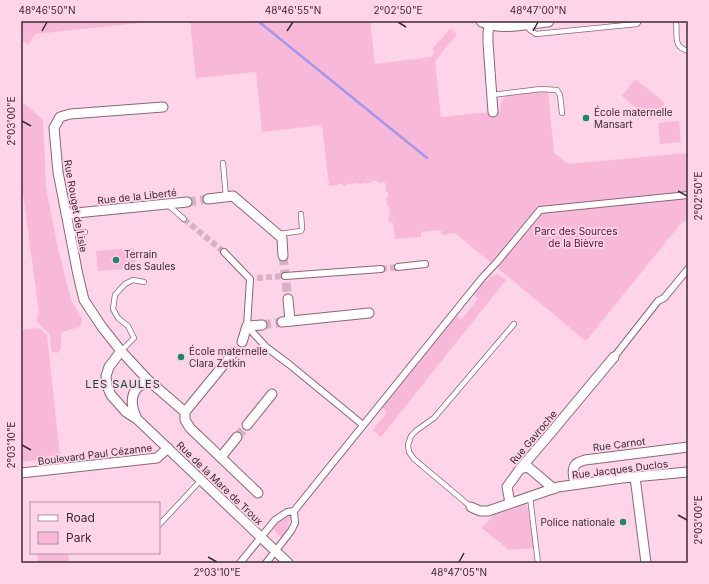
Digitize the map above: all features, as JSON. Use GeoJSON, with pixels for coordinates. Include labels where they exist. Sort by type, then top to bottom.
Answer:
{"type":"FeatureCollection","features":[{"type":"Feature","properties":{"kind":"street"},"geometry":{"type":"LineString","coordinates":[[493,112],[486,23],[503,26],[548,21]]}},
{"type":"Feature","properties":{"kind":"street","name":"Rue Rouget de Lisle"},"geometry":{"type":"LineString","coordinates":[[163,106],[70,114],[60,117],[54,128],[58,172],[84,300],[102,327],[121,351],[148,380],[185,412]]}},
{"type":"Feature","properties":{"kind":"street"},"geometry":{"type":"LineString","coordinates":[[240,563],[275,520],[287,512],[294,511],[482,278],[540,210],[688,195]]}},
{"type":"Feature","properties":{"kind":"street"},"geometry":{"type":"LineString","coordinates":[[208,199],[233,196],[282,238],[283,256]]}},
{"type":"Feature","properties":{"kind":"street","name":"Rue de la Liberté"},"geometry":{"type":"LineString","coordinates":[[66,214],[187,202]]}},
{"type":"Feature","properties":{"kind":"street"},"geometry":{"type":"LineString","coordinates":[[224,252],[250,279],[247,326],[242,342]]}},
{"type":"Feature","properties":{"kind":"street"},"geometry":{"type":"LineString","coordinates":[[398,267],[425,264]]}},
{"type":"Feature","properties":{"kind":"street"},"geometry":{"type":"LineString","coordinates":[[286,276],[381,269]]}},
{"type":"Feature","properties":{"kind":"street"},"geometry":{"type":"LineString","coordinates":[[614,357],[658,301],[664,298],[688,269]]}},
{"type":"Feature","properties":{"kind":"street"},"geometry":{"type":"LineString","coordinates":[[288,300],[286,321],[369,313]]}},
{"type":"Feature","properties":{"kind":"street"},"geometry":{"type":"LineString","coordinates":[[247,326],[262,325]]}},
{"type":"Feature","properties":{"kind":"street"},"geometry":{"type":"LineString","coordinates":[[247,326],[266,347],[354,416],[363,425]]}},
{"type":"Feature","properties":{"kind":"street","name":"Rue de la Mare de Troux"},"geometry":{"type":"LineString","coordinates":[[121,351],[109,367],[106,376],[107,386],[111,395],[126,412],[137,419],[288,563]]}},
{"type":"Feature","properties":{"kind":"street"},"geometry":{"type":"LineString","coordinates":[[234,352],[185,412],[185,420],[190,428],[258,493]]}},
{"type":"Feature","properties":{"kind":"street","name":"Rue Gavroche"},"geometry":{"type":"LineString","coordinates":[[510,504],[507,487],[520,469],[614,357]]}},
{"type":"Feature","properties":{"kind":"street"},"geometry":{"type":"LineString","coordinates":[[137,419],[132,409],[132,398],[137,388],[148,380]]}},
{"type":"Feature","properties":{"kind":"street"},"geometry":{"type":"LineString","coordinates":[[247,425],[272,394]]}},
{"type":"Feature","properties":{"kind":"street"},"geometry":{"type":"LineString","coordinates":[[221,457],[237,437]]}},
{"type":"Feature","properties":{"kind":"street","name":"Rue Carnot"},"geometry":{"type":"LineString","coordinates":[[575,484],[573,474],[574,466],[576,463],[585,460],[688,447]]}},
{"type":"Feature","properties":{"kind":"street","name":"Boulevard Paul Cézanne"},"geometry":{"type":"LineString","coordinates":[[21,473],[157,458],[168,448]]}},
{"type":"Feature","properties":{"kind":"street"},"geometry":{"type":"LineString","coordinates":[[520,469],[528,467],[554,489]]}},
{"type":"Feature","properties":{"kind":"street","name":"Rue Jacques Duclos"},"geometry":{"type":"LineString","coordinates":[[510,504],[558,487],[688,472]]}},
{"type":"Feature","properties":{"kind":"street"},"geometry":{"type":"LineString","coordinates":[[635,477],[646,563]]}},
{"type":"Feature","properties":{"kind":"street"},"geometry":{"type":"LineString","coordinates":[[471,507],[480,511],[488,511],[510,504]]}},
{"type":"Feature","properties":{"kind":"street"},"geometry":{"type":"LineString","coordinates":[[266,563],[291,531],[295,523],[294,511]]}},
{"type":"Feature","properties":{"kind":"lane"},"geometry":{"type":"LineString","coordinates":[[526,23],[530,30],[536,34],[636,24],[639,21]]}},
{"type":"Feature","properties":{"kind":"lane"},"geometry":{"type":"LineString","coordinates":[[676,21],[678,44],[681,49],[688,51]]}},
{"type":"Feature","properties":{"kind":"lane"},"geometry":{"type":"LineString","coordinates":[[492,95],[541,89],[557,90],[560,95],[562,113]]}},
{"type":"Feature","properties":{"kind":"lane"},"geometry":{"type":"LineString","coordinates":[[224,163],[226,197]]}},
{"type":"Feature","properties":{"kind":"lane"},"geometry":{"type":"LineString","coordinates":[[167,204],[184,218]]}},
{"type":"Feature","properties":{"kind":"lane"},"geometry":{"type":"LineString","coordinates":[[278,234],[301,231],[301,214]]}},
{"type":"Feature","properties":{"kind":"lane"},"geometry":{"type":"LineString","coordinates":[[70,234],[85,232]]}},
{"type":"Feature","properties":{"kind":"lane"},"geometry":{"type":"LineString","coordinates":[[121,351],[134,338],[128,326],[118,318],[113,309],[115,295],[125,284],[133,280],[144,282]]}},
{"type":"Feature","properties":{"kind":"lane"},"geometry":{"type":"LineString","coordinates":[[471,507],[414,459],[409,452],[408,445],[411,436],[416,430],[434,418],[514,324]]}},
{"type":"Feature","properties":{"kind":"lane"},"geometry":{"type":"LineString","coordinates":[[160,524],[201,480]]}},
{"type":"Feature","properties":{"kind":"lane"},"geometry":{"type":"LineString","coordinates":[[530,497],[538,563]]}},
{"type":"Feature","properties":{"kind":"green space"},"geometry":{"type":"Polygon","coordinates":[[[21,21],[159,21],[35,34],[28,45],[21,40],[21,21]]]}},
{"type":"Feature","properties":{"kind":"green space","name":"Parc des Sources de la Bièvre"},"geometry":{"type":"Polygon","coordinates":[[[190,21],[370,21],[375,64],[431,57],[435,52],[432,49],[450,29],[457,34],[435,61],[441,117],[500,111],[501,102],[508,95],[548,91],[554,153],[568,164],[688,153],[688,221],[682,222],[586,341],[455,233],[442,235],[441,230],[421,232],[421,237],[395,239],[393,222],[389,222],[388,217],[390,216],[389,206],[387,205],[386,198],[388,197],[388,192],[386,192],[385,182],[378,183],[377,180],[372,181],[371,183],[362,183],[359,185],[357,183],[347,184],[345,186],[342,184],[329,186],[322,125],[262,132],[256,72],[196,78],[190,21]]]}},
{"type":"Feature","properties":{"kind":"green space"},"geometry":{"type":"Polygon","coordinates":[[[635,79],[665,103],[651,120],[622,96],[635,79]]]}},
{"type":"Feature","properties":{"kind":"green space"},"geometry":{"type":"Polygon","coordinates":[[[25,104],[43,120],[46,187],[56,240],[71,300],[82,319],[80,327],[61,332],[61,349],[57,353],[51,351],[50,334],[36,321],[39,313],[21,179],[21,106],[25,104]]]}},
{"type":"Feature","properties":{"kind":"green space"},"geometry":{"type":"Polygon","coordinates":[[[679,121],[681,142],[660,144],[658,123],[679,121]]]}},
{"type":"Feature","properties":{"kind":"green space","name":"Terrain des Saules"},"geometry":{"type":"Polygon","coordinates":[[[134,248],[136,268],[98,271],[96,251],[134,248]]]}},
{"type":"Feature","properties":{"kind":"green space"},"geometry":{"type":"Polygon","coordinates":[[[497,273],[506,280],[381,437],[373,430],[387,412],[382,408],[456,316],[461,320],[478,299],[473,294],[485,280],[487,282],[491,276],[493,277],[497,273]]]}},
{"type":"Feature","properties":{"kind":"green space"},"geometry":{"type":"Polygon","coordinates":[[[39,328],[47,335],[60,457],[21,462],[21,330],[39,328]]]}},
{"type":"Feature","properties":{"kind":"green space"},"geometry":{"type":"Polygon","coordinates":[[[523,503],[526,504],[528,509],[534,548],[509,550],[482,528],[496,512],[523,503]]]}},
{"type":"Feature","properties":{"kind":"green space"},"geometry":{"type":"Polygon","coordinates":[[[289,514],[292,517],[287,525],[289,527],[282,538],[272,528],[282,518],[283,519],[289,514]]]}},
{"type":"Feature","properties":{"kind":"green space"},"geometry":{"type":"Polygon","coordinates":[[[37,554],[68,554],[69,563],[38,563],[37,554]]]}},
{"type":"Feature","properties":{"kind":"waterway"},"geometry":{"type":"LineString","coordinates":[[258,21],[427,158]]}},
{"type":"Feature","properties":{"kind":"tunnel"},"geometry":{"type":"LineString","coordinates":[[187,202],[208,199]]}},
{"type":"Feature","properties":{"kind":"tunnel"},"geometry":{"type":"LineString","coordinates":[[184,219],[224,252]]}},
{"type":"Feature","properties":{"kind":"tunnel"},"geometry":{"type":"LineString","coordinates":[[283,256],[288,299]]}},
{"type":"Feature","properties":{"kind":"tunnel"},"geometry":{"type":"LineString","coordinates":[[381,269],[398,267]]}},
{"type":"Feature","properties":{"kind":"tunnel"},"geometry":{"type":"LineString","coordinates":[[257,278],[285,276]]}},
{"type":"Feature","properties":{"kind":"tunnel"},"geometry":{"type":"LineString","coordinates":[[262,325],[282,322]]}},
{"type":"Feature","properties":{"kind":"tunnel"},"geometry":{"type":"LineString","coordinates":[[237,437],[247,425]]}},
{"type":"Feature","properties":{"kind":"place","name":"École maternelle Mansart"},"geometry":{"type":"Point","coordinates":[586,118]}},
{"type":"Feature","properties":{"kind":"place","name":"Terrain des Saules"},"geometry":{"type":"Point","coordinates":[116,260]}},
{"type":"Feature","properties":{"kind":"place","name":"École maternelle Clara Zetkin"},"geometry":{"type":"Point","coordinates":[181,357]}},
{"type":"Feature","properties":{"kind":"place","name":"Police nationale"},"geometry":{"type":"Point","coordinates":[623,522]}},
{"type":"Feature","properties":{"kind":"district","name":"LES SAULES"},"geometry":{"type":"Point","coordinates":[123,384]}}]}
